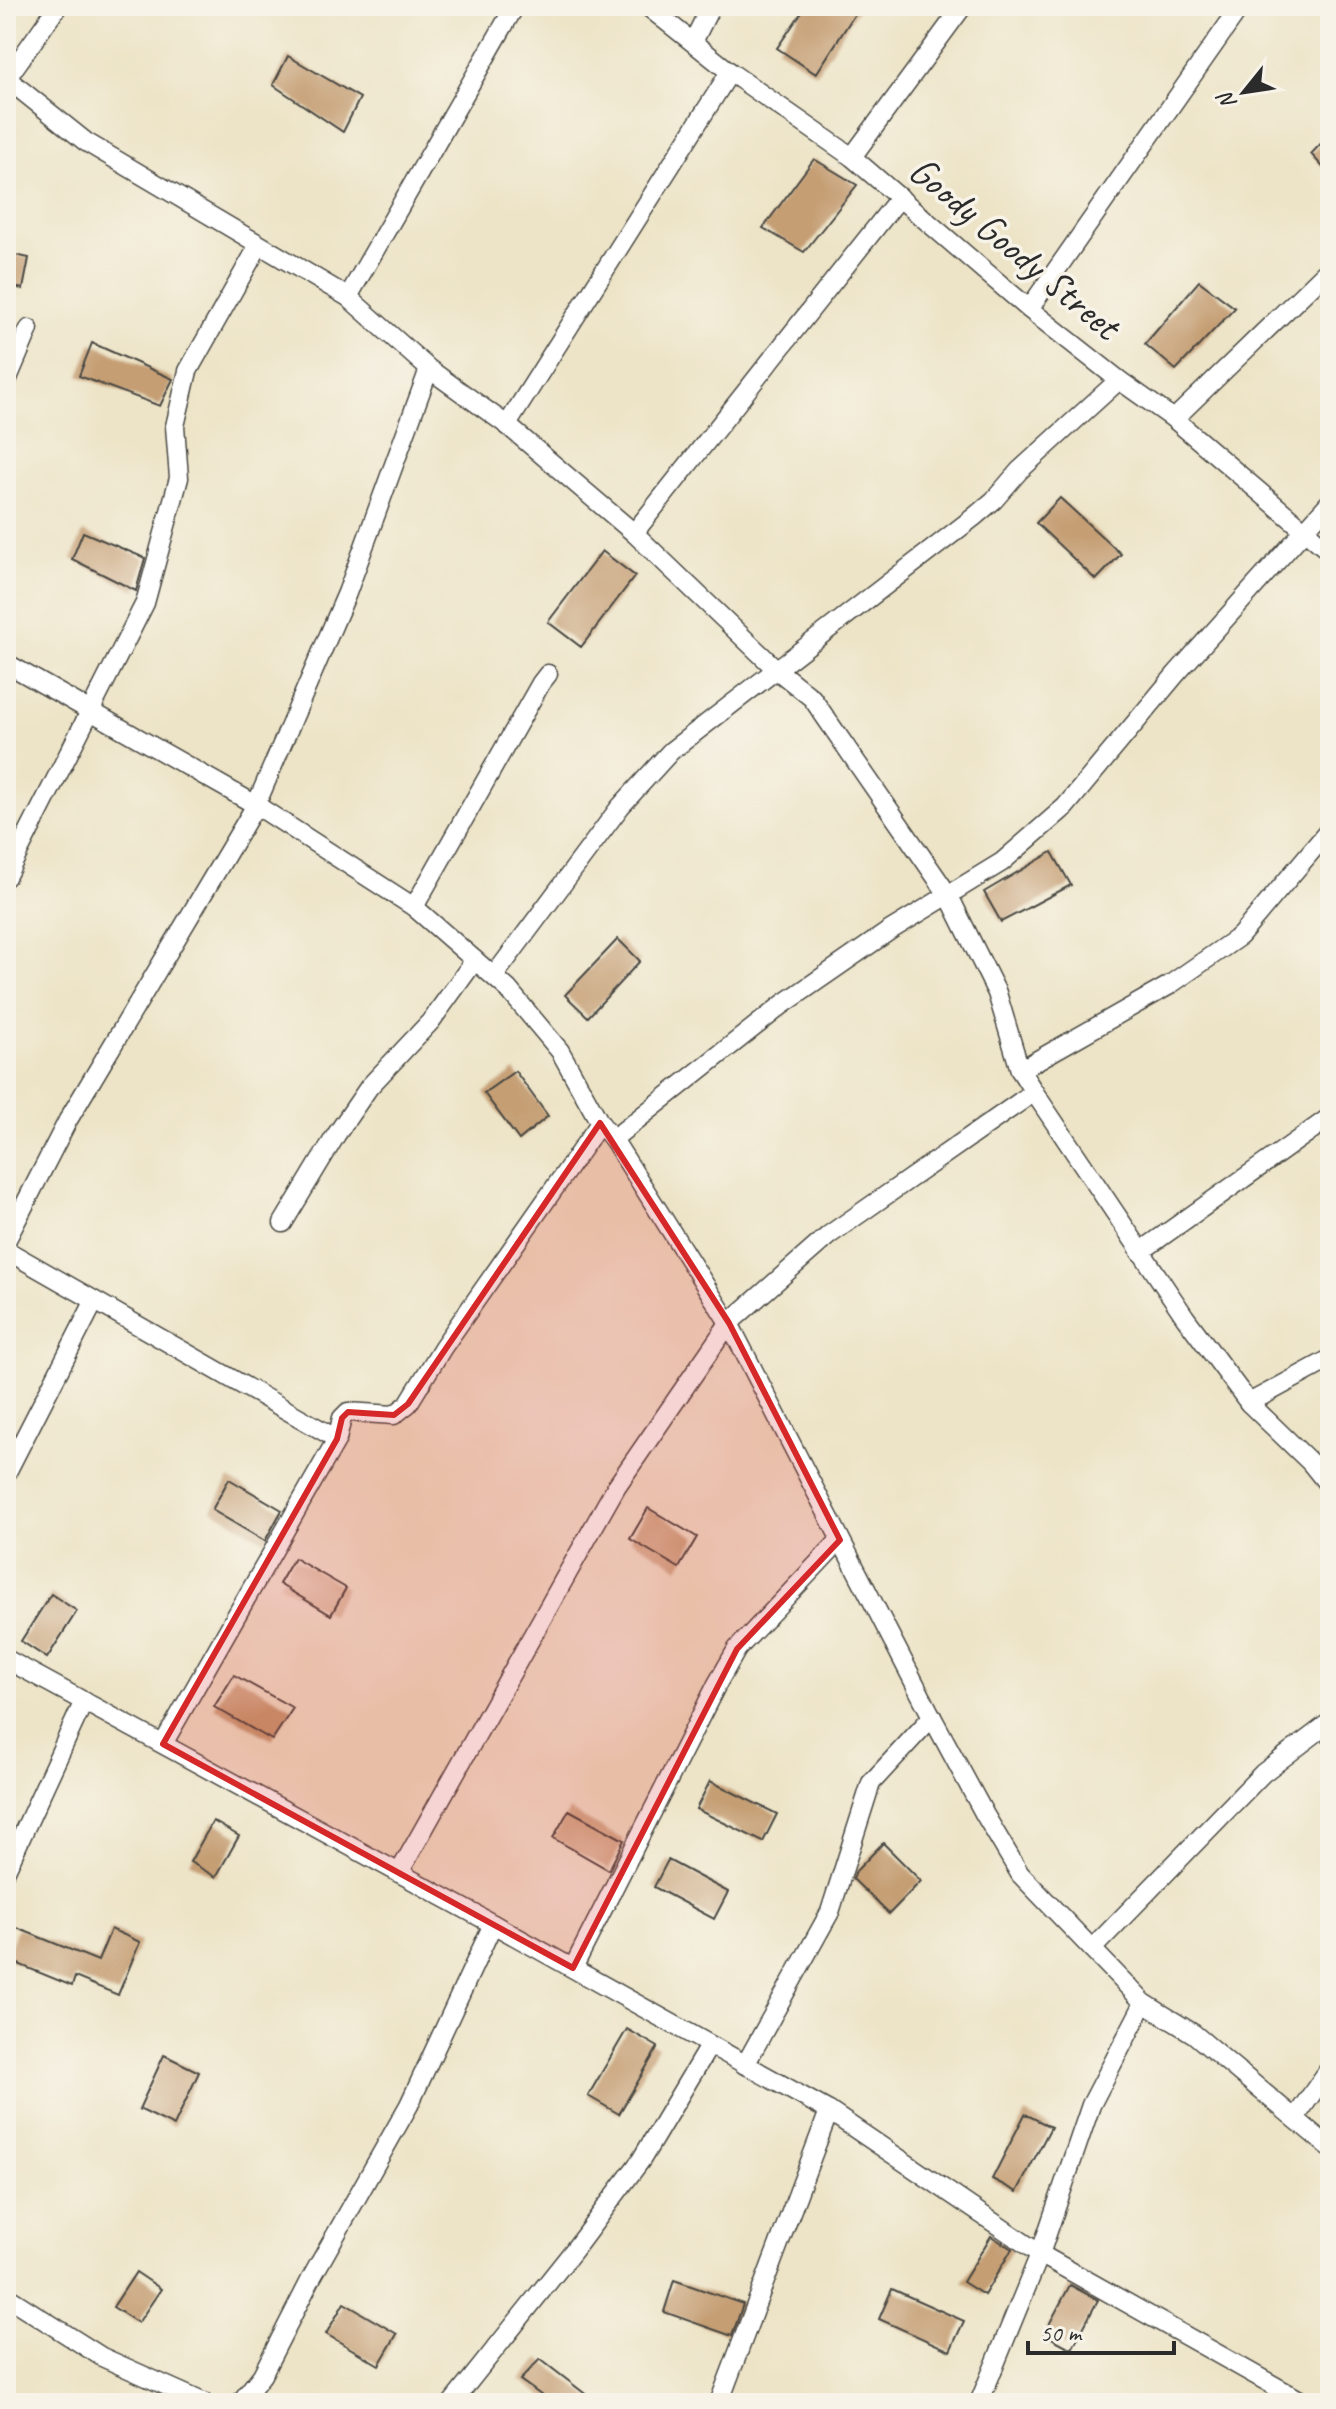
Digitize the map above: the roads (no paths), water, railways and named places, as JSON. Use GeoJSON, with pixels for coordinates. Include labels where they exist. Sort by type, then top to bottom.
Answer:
{"type":"FeatureCollection","features":[{"type":"Feature","properties":{"kind":"street"},"geometry":{"type":"LineString","coordinates":[[58,6],[6,78],[86,142],[348,297],[429,369],[507,425],[634,533],[777,670],[812,698],[949,896],[997,993],[1020,1070],[1034,1092],[1140,1252],[1249,1403],[1310,1462],[1330,1487]]}},
{"type":"Feature","properties":{"kind":"street"},"geometry":{"type":"LineString","coordinates":[[348,297],[515,6]]}},
{"type":"Feature","properties":{"kind":"street","name":"Goody Goody Street"},"geometry":{"type":"LineString","coordinates":[[647,6],[730,72],[852,157],[1029,309],[1174,419],[1330,552]]}},
{"type":"Feature","properties":{"kind":"street"},"geometry":{"type":"LineString","coordinates":[[693,42],[711,6]]}},
{"type":"Feature","properties":{"kind":"street"},"geometry":{"type":"LineString","coordinates":[[852,157],[963,6]]}},
{"type":"Feature","properties":{"kind":"street"},"geometry":{"type":"LineString","coordinates":[[1029,309],[1241,6]]}},
{"type":"Feature","properties":{"kind":"street"},"geometry":{"type":"LineString","coordinates":[[507,425],[730,72]]}},
{"type":"Feature","properties":{"kind":"street"},"geometry":{"type":"LineString","coordinates":[[634,533],[900,197]]}},
{"type":"Feature","properties":{"kind":"street"},"geometry":{"type":"LineString","coordinates":[[6,877],[145,603],[179,478],[175,426],[188,371],[259,245]]}},
{"type":"Feature","properties":{"kind":"street"},"geometry":{"type":"LineString","coordinates":[[1174,419],[1330,268]]}},
{"type":"Feature","properties":{"kind":"street"},"geometry":{"type":"LineString","coordinates":[[6,383],[29,329]]}},
{"type":"Feature","properties":{"kind":"street"},"geometry":{"type":"LineString","coordinates":[[6,1241],[68,1120],[256,805],[347,593],[429,369]]}},
{"type":"Feature","properties":{"kind":"street"},"geometry":{"type":"LineString","coordinates":[[494,976],[620,807],[671,751],[974,517],[994,500],[1019,471],[1119,380]]}},
{"type":"Feature","properties":{"kind":"street"},"geometry":{"type":"LineString","coordinates":[[613,1139],[782,1005],[889,931],[1002,862],[1065,807],[1176,674],[1330,502]]}},
{"type":"Feature","properties":{"kind":"street"},"geometry":{"type":"LineString","coordinates":[[6,663],[256,805],[414,907],[508,989],[560,1051],[600,1123],[729,1323],[932,1717],[1020,1874],[1144,2003],[1194,2034],[1330,2148]]}},
{"type":"Feature","properties":{"kind":"street"},"geometry":{"type":"LineString","coordinates":[[414,907],[548,674]]}},
{"type":"Feature","properties":{"kind":"street"},"geometry":{"type":"LineString","coordinates":[[1020,1070],[1168,986],[1240,936],[1330,829]]}},
{"type":"Feature","properties":{"kind":"street"},"geometry":{"type":"LineString","coordinates":[[283,1223],[369,1087],[431,1021],[475,960]]}},
{"type":"Feature","properties":{"kind":"street"},"geometry":{"type":"LineString","coordinates":[[399,1873],[616,1487],[729,1323],[829,1235],[1034,1092]]}},
{"type":"Feature","properties":{"kind":"street"},"geometry":{"type":"LineString","coordinates":[[1140,1252],[1330,1117]]}},
{"type":"Feature","properties":{"kind":"street"},"geometry":{"type":"LineString","coordinates":[[163,1744],[337,1439],[342,1418],[348,1412],[394,1415],[408,1404],[443,1347],[600,1123]]}},
{"type":"Feature","properties":{"kind":"street"},"geometry":{"type":"LineString","coordinates":[[6,1250],[337,1439]]}},
{"type":"Feature","properties":{"kind":"street"},"geometry":{"type":"LineString","coordinates":[[6,1474],[94,1302]]}},
{"type":"Feature","properties":{"kind":"street"},"geometry":{"type":"LineString","coordinates":[[1249,1403],[1330,1359]]}},
{"type":"Feature","properties":{"kind":"street"},"geometry":{"type":"LineString","coordinates":[[573,1968],[737,1649],[840,1540]]}},
{"type":"Feature","properties":{"kind":"street"},"geometry":{"type":"LineString","coordinates":[[6,1659],[829,2111],[1040,2254],[1305,2403]]}},
{"type":"Feature","properties":{"kind":"street"},"geometry":{"type":"LineString","coordinates":[[6,1870],[84,1701]]}},
{"type":"Feature","properties":{"kind":"street"},"geometry":{"type":"LineString","coordinates":[[745,2065],[830,1912],[871,1783],[932,1717]]}},
{"type":"Feature","properties":{"kind":"street"},"geometry":{"type":"LineString","coordinates":[[1092,1949],[1263,1773],[1330,1722]]}},
{"type":"Feature","properties":{"kind":"street"},"geometry":{"type":"LineString","coordinates":[[240,2403],[262,2375],[313,2275],[409,2105],[493,1924]]}},
{"type":"Feature","properties":{"kind":"street"},"geometry":{"type":"LineString","coordinates":[[979,2403],[1040,2254],[1091,2105],[1144,2003]]}},
{"type":"Feature","properties":{"kind":"street"},"geometry":{"type":"LineString","coordinates":[[452,2403],[641,2160],[709,2046]]}},
{"type":"Feature","properties":{"kind":"street"},"geometry":{"type":"LineString","coordinates":[[1295,2118],[1330,2068]]}},
{"type":"Feature","properties":{"kind":"street"},"geometry":{"type":"LineString","coordinates":[[719,2403],[829,2111]]}},
{"type":"Feature","properties":{"kind":"street"},"geometry":{"type":"LineString","coordinates":[[6,2296],[102,2357],[205,2403]]}}]}
